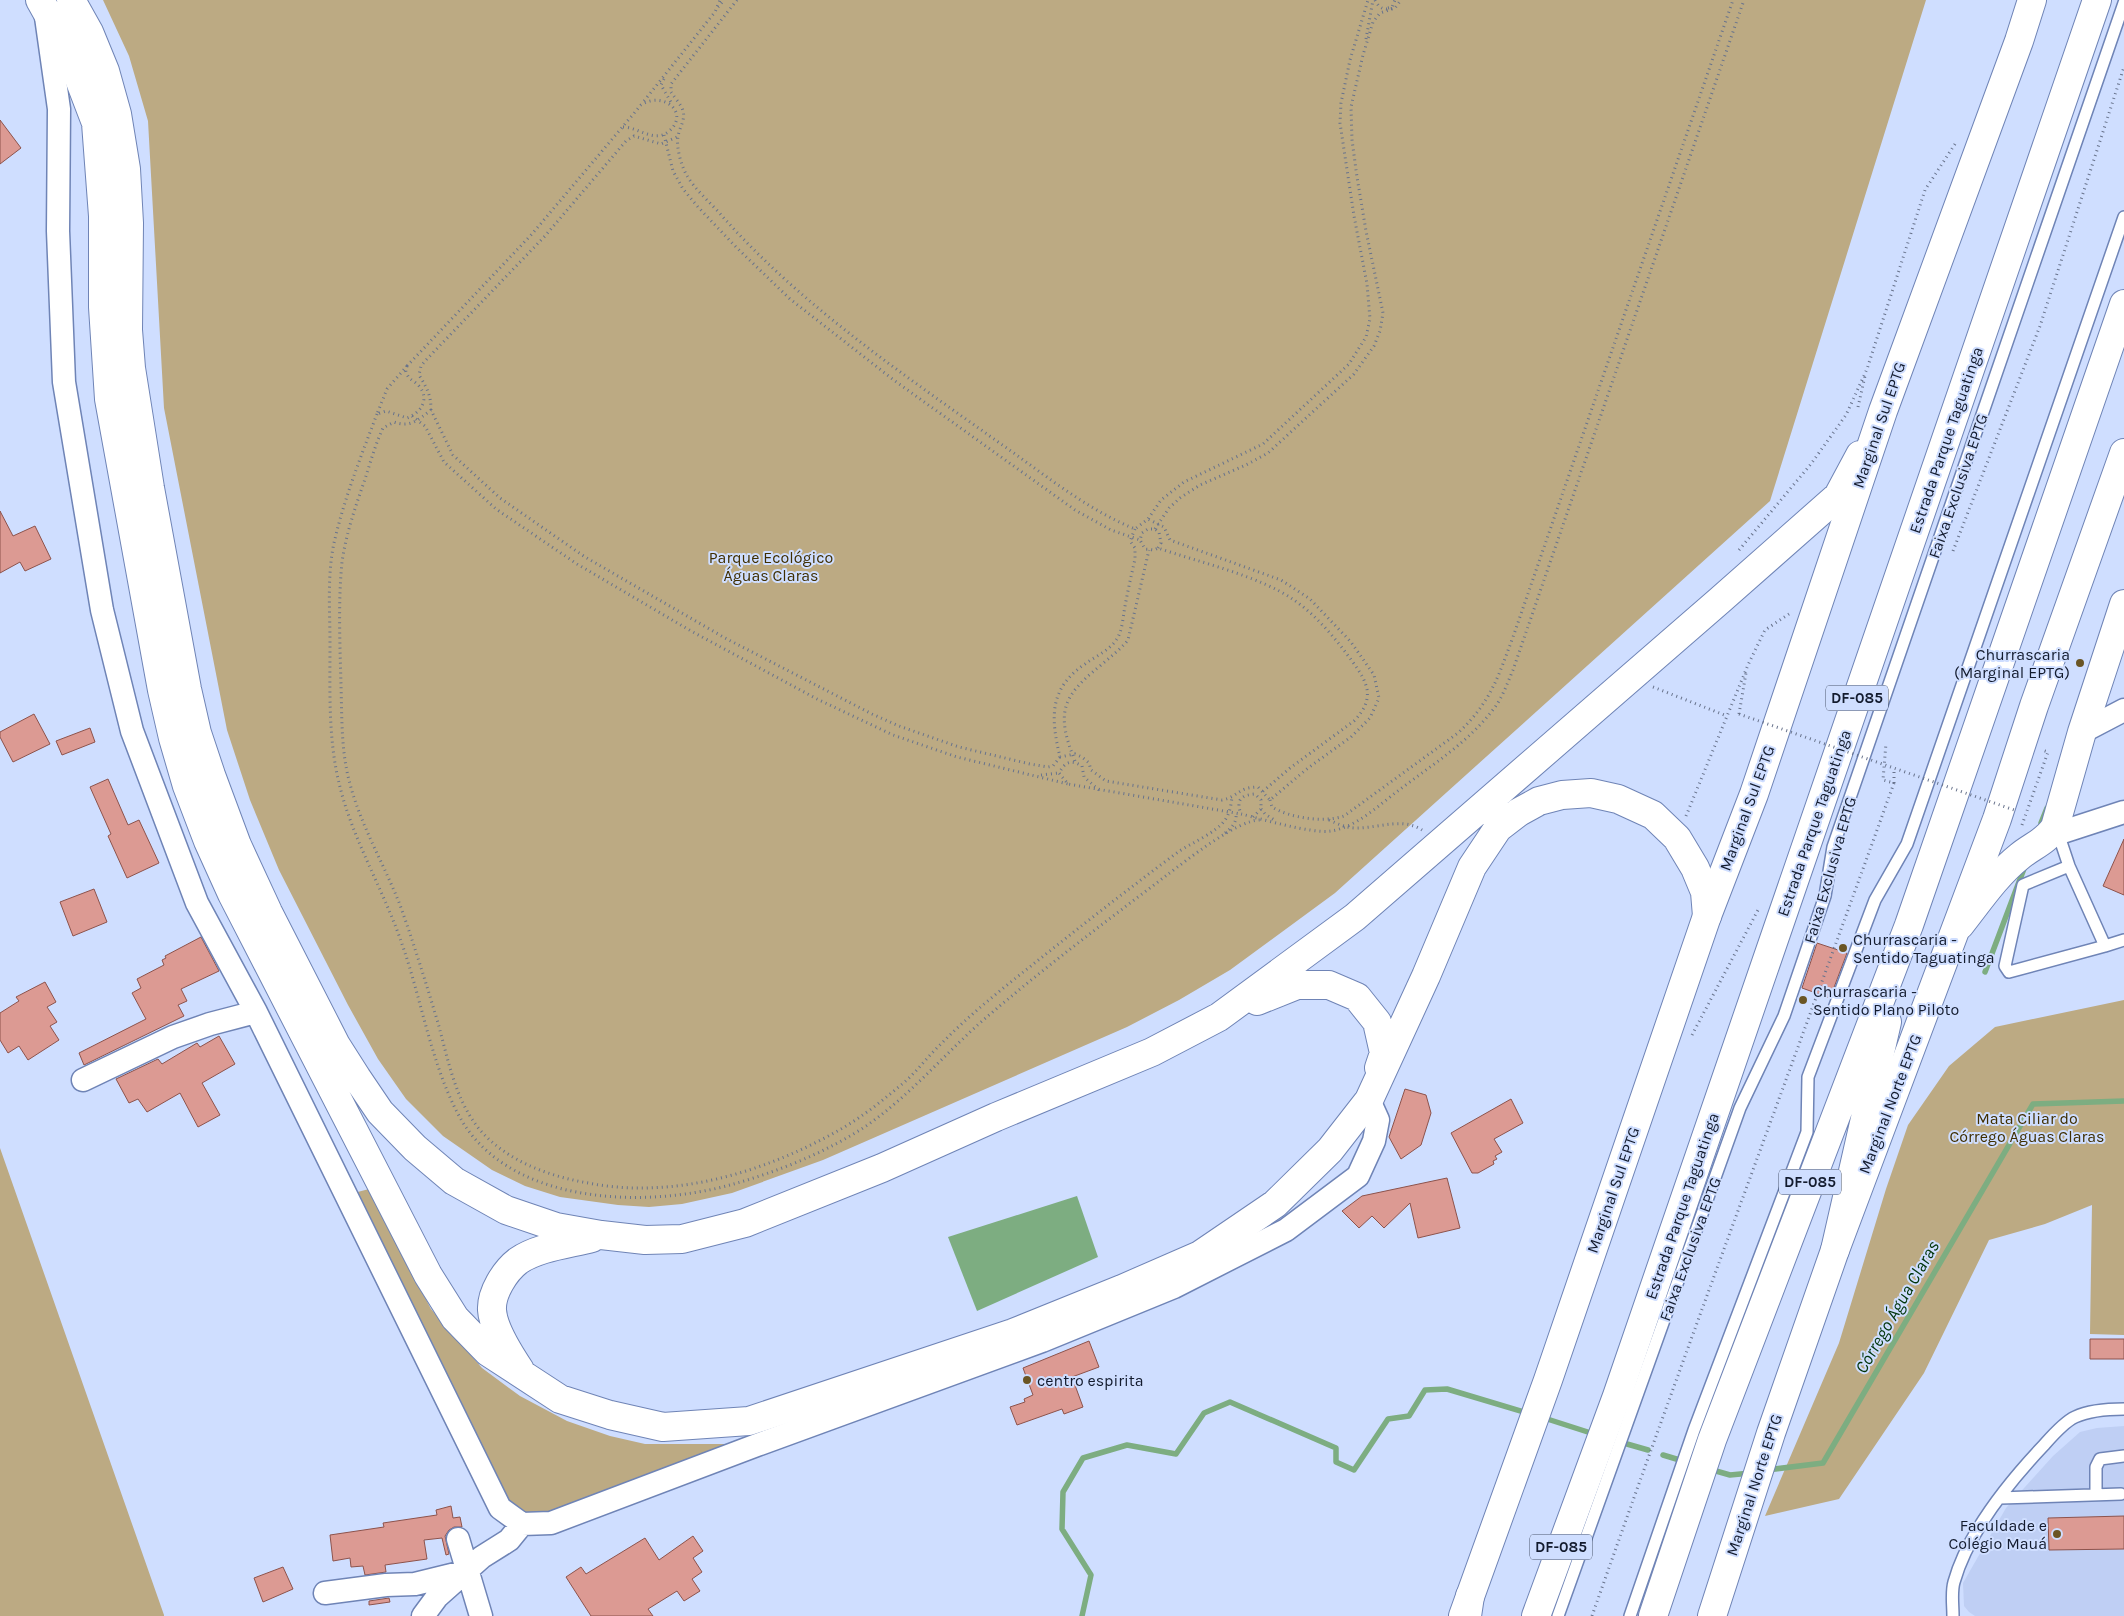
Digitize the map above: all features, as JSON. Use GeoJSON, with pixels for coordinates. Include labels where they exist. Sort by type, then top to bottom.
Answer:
{"type":"FeatureCollection","features":[{"type":"Feature","properties":{"kind":"main road"},"geometry":{"type":"LineString","coordinates":[[71,0],[88,32],[105,71],[117,114],[127,187],[129,223],[128,330],[131,368],[187,689],[197,732],[237,845],[268,912],[336,1045],[380,1112],[415,1148],[454,1181],[499,1206],[556,1227],[645,1240],[682,1239],[744,1223],[882,1168],[996,1117],[1152,1052],[1219,1017],[1297,985],[1330,985],[1357,997],[1376,1022],[1384,1053],[1369,1100]]}},
{"type":"Feature","properties":{"kind":"main road","name":"Marginal Sul EPTG"},"geometry":{"type":"LineString","coordinates":[[1467,1609],[1519,1457],[1548,1380],[1706,916],[1754,794],[1883,411],[2016,50],[2032,0]]}},
{"type":"Feature","properties":{"kind":"main road","name":"Estrada Parque Taguatinga"},"geometry":{"type":"LineString","coordinates":[[1536,1616],[1594,1484],[1626,1397],[2097,0]]}},
{"type":"Feature","properties":{"kind":"main road"},"geometry":{"type":"LineString","coordinates":[[43,5],[68,50],[96,123],[103,216],[103,307],[109,399],[162,690],[187,786],[208,841],[232,894],[428,1274],[456,1318],[488,1352],[560,1399],[610,1416],[663,1427],[749,1421],[1013,1333],[1122,1289],[1200,1254],[1275,1204],[1330,1150],[1369,1100],[1426,976],[1472,867],[1498,828],[1519,812],[1538,801],[1562,795],[1591,793],[1618,799],[1653,815],[1677,838],[1695,868],[1705,892],[1706,916]]}},
{"type":"Feature","properties":{"kind":"main road","name":"DF-085"},"geometry":{"type":"LineString","coordinates":[[1653,1616],[1679,1510],[1703,1435],[1909,925],[2124,304]]}},
{"type":"Feature","properties":{"kind":"main road"},"geometry":{"type":"LineString","coordinates":[[1219,1017],[1355,917],[1838,496],[1883,411]]}},
{"type":"Feature","properties":{"kind":"main road","name":"Marginal Norte EPTG"},"geometry":{"type":"LineString","coordinates":[[1712,1616],[1771,1433],[1835,1250],[1997,819],[2034,706],[2124,453]]}},
{"type":"Feature","properties":{"kind":"main road"},"geometry":{"type":"LineString","coordinates":[[1952,936],[1991,884],[2019,856],[2054,834],[2082,732],[2124,604]]}},
{"type":"Feature","properties":{"kind":"main road"},"geometry":{"type":"LineString","coordinates":[[1835,1250],[1909,925]]}},
{"type":"Feature","properties":{"kind":"main road"},"geometry":{"type":"LineString","coordinates":[[524,1376],[503,1346],[492,1310],[498,1283],[518,1261],[540,1251],[601,1235]]}},
{"type":"Feature","properties":{"kind":"main road"},"geometry":{"type":"LineString","coordinates":[[1723,1578],[1729,1616]]}},
{"type":"Feature","properties":{"kind":"street"},"geometry":{"type":"LineString","coordinates":[[43,5],[59,109],[58,231],[64,382],[102,610],[132,731],[197,903],[256,1012],[500,1508],[522,1524],[551,1524],[757,1444],[1042,1341],[1174,1287],[1286,1230],[1358,1176],[1374,1141],[1378,1120],[1369,1100]]}},
{"type":"Feature","properties":{"kind":"street"},"geometry":{"type":"LineString","coordinates":[[2082,732],[2124,710]]}},
{"type":"Feature","properties":{"kind":"street"},"geometry":{"type":"LineString","coordinates":[[2054,834],[2124,812]]}},
{"type":"Feature","properties":{"kind":"street"},"geometry":{"type":"LineString","coordinates":[[83,1080],[173,1037],[210,1024],[256,1012]]}},
{"type":"Feature","properties":{"kind":"street"},"geometry":{"type":"LineString","coordinates":[[423,1616],[437,1597],[482,1557],[509,1540],[522,1524]]}},
{"type":"Feature","properties":{"kind":"street"},"geometry":{"type":"LineString","coordinates":[[458,1539],[481,1616]]}},
{"type":"Feature","properties":{"kind":"street"},"geometry":{"type":"LineString","coordinates":[[325,1593],[386,1585],[415,1584],[468,1571]]}},
{"type":"Feature","properties":{"kind":"lane","name":"Faixa Exclusiva EPTG"},"geometry":{"type":"LineString","coordinates":[[1626,1397],[1740,1108],[1784,1016],[1824,896],[1833,847],[2124,3]]}},
{"type":"Feature","properties":{"kind":"lane"},"geometry":{"type":"LineString","coordinates":[[1703,1435],[1807,1132],[1808,1077],[1875,900],[1907,844],[2124,217]]}},
{"type":"Feature","properties":{"kind":"lane"},"geometry":{"type":"LineString","coordinates":[[2054,834],[2105,946]]}},
{"type":"Feature","properties":{"kind":"lane"},"geometry":{"type":"LineString","coordinates":[[2069,866],[2023,885],[2005,966],[2009,972],[2124,940]]}},
{"type":"Feature","properties":{"kind":"lane"},"geometry":{"type":"LineString","coordinates":[[1954,1616],[1953,1584],[1963,1557],[1975,1533],[2028,1462],[2053,1436],[2074,1418],[2094,1411],[2124,1409]]}},
{"type":"Feature","properties":{"kind":"lane"},"geometry":{"type":"LineString","coordinates":[[2096,1494],[2096,1467],[2100,1459],[2124,1456]]}},
{"type":"Feature","properties":{"kind":"lane"},"geometry":{"type":"LineString","coordinates":[[1558,1616],[1594,1484]]}},
{"type":"Feature","properties":{"kind":"lane"},"geometry":{"type":"LineString","coordinates":[[2000,1498],[2122,1494]]}},
{"type":"Feature","properties":{"kind":"lane"},"geometry":{"type":"LineString","coordinates":[[1630,1616],[1679,1510]]}},
{"type":"Feature","properties":{"kind":"path"},"geometry":{"type":"LineString","coordinates":[[715,12],[720,0]]}},
{"type":"Feature","properties":{"kind":"path"},"geometry":{"type":"LineString","coordinates":[[724,0],[623,127],[532,234],[387,389],[349,493],[334,546],[330,584],[330,678],[336,769],[344,801],[390,910],[403,946],[444,1085],[458,1116],[476,1142],[511,1168],[538,1181],[570,1190],[625,1198],[683,1196],[732,1185],[781,1168],[826,1148],[870,1123],[914,1088],[957,1044],[1040,973],[1192,856],[1251,820],[1328,831],[1344,826],[1366,815],[1465,740],[1494,709],[1505,689],[1744,0]]}},
{"type":"Feature","properties":{"kind":"path"},"geometry":{"type":"LineString","coordinates":[[736,0],[671,84],[671,92],[682,107],[683,120],[677,137],[686,174],[733,228],[778,273],[844,328],[926,390],[1080,499],[1112,520],[1135,529]]}},
{"type":"Feature","properties":{"kind":"path"},"geometry":{"type":"LineString","coordinates":[[1060,757],[1053,729],[1053,714],[1056,701],[1070,677],[1084,664],[1112,646],[1120,634],[1135,559],[1136,548],[1130,541],[1135,529],[1148,519],[1161,500],[1184,482],[1263,444],[1349,364],[1366,337],[1370,319],[1366,284],[1340,123],[1341,103],[1350,60],[1368,0]]}},
{"type":"Feature","properties":{"kind":"path"},"geometry":{"type":"LineString","coordinates":[[1374,0],[1378,6],[1386,10],[1395,8]]}},
{"type":"Feature","properties":{"kind":"path"},"geometry":{"type":"LineString","coordinates":[[1155,529],[1169,508],[1180,498],[1200,485],[1246,465],[1268,452],[1290,434],[1354,374],[1365,361],[1380,331],[1383,314],[1366,231],[1352,140],[1351,108],[1374,0]]}},
{"type":"Feature","properties":{"kind":"path"},"geometry":{"type":"LineString","coordinates":[[1386,10],[1392,7],[1395,0]]}},
{"type":"Feature","properties":{"kind":"path"},"geometry":{"type":"LineString","coordinates":[[1363,55],[1376,16],[1395,8],[1401,0]]}},
{"type":"Feature","properties":{"kind":"path"},"geometry":{"type":"LineString","coordinates":[[1329,820],[1351,812],[1448,741],[1469,723],[1490,695],[1513,637],[1733,0]]}},
{"type":"Feature","properties":{"kind":"path"},"geometry":{"type":"LineString","coordinates":[[1950,559],[2040,326],[2124,67]]}},
{"type":"Feature","properties":{"kind":"path"},"geometry":{"type":"LineString","coordinates":[[623,127],[632,127],[654,136],[664,135],[673,128],[676,112],[661,85],[665,75]]}},
{"type":"Feature","properties":{"kind":"path"},"geometry":{"type":"LineString","coordinates":[[641,105],[647,101],[654,100],[672,105]]}},
{"type":"Feature","properties":{"kind":"path"},"geometry":{"type":"LineString","coordinates":[[664,135],[673,171],[683,189],[756,267],[790,298],[895,381],[1075,510],[1111,530],[1140,540]]}},
{"type":"Feature","properties":{"kind":"path"},"geometry":{"type":"LineString","coordinates":[[677,137],[661,144],[634,136],[626,141],[545,236],[421,366],[419,375],[431,396],[431,410],[452,455],[500,498],[585,556],[725,638],[872,714],[916,732],[959,747],[1048,767],[1053,766],[1060,757],[1075,754],[1082,757],[1088,763],[1091,770],[1106,781],[1222,800],[1232,797],[1246,787],[1258,787],[1270,800],[1272,807],[1281,812],[1329,820],[1356,828],[1407,823],[1423,830]]}},
{"type":"Feature","properties":{"kind":"path"},"geometry":{"type":"LineString","coordinates":[[1736,553],[1811,464],[1846,415],[1866,368],[1925,190],[1956,141]]}},
{"type":"Feature","properties":{"kind":"path"},"geometry":{"type":"LineString","coordinates":[[377,414],[386,412],[400,417],[412,416],[420,409],[424,397],[419,386],[407,374],[407,366]]}},
{"type":"Feature","properties":{"kind":"path"},"geometry":{"type":"LineString","coordinates":[[431,410],[418,421],[408,424],[394,422],[383,428],[346,541],[341,578],[342,730],[346,767],[362,818],[395,892],[411,935],[454,1080],[464,1105],[478,1128],[515,1159],[554,1175],[595,1185],[623,1188],[663,1188],[714,1179],[742,1171],[818,1141],[860,1117],[903,1083],[962,1023],[1037,962],[1186,846],[1221,825],[1229,812],[1232,797]]}},
{"type":"Feature","properties":{"kind":"path"},"geometry":{"type":"LineString","coordinates":[[412,416],[425,426],[444,462],[496,508],[577,564],[634,599],[756,667],[869,725],[957,757],[1068,784],[1236,813],[1260,820]]}},
{"type":"Feature","properties":{"kind":"path"},"geometry":{"type":"LineString","coordinates":[[1148,519],[1164,527],[1170,540],[1281,580],[1310,599],[1350,642],[1374,675],[1379,698],[1370,718],[1352,736],[1308,768],[1270,800]]}},
{"type":"Feature","properties":{"kind":"path"},"geometry":{"type":"LineString","coordinates":[[1155,529],[1148,529],[1142,533],[1140,540],[1142,545],[1149,550],[1158,548],[1258,581],[1292,598],[1318,621],[1363,676],[1367,694],[1362,712],[1354,721],[1290,768],[1258,796]]}},
{"type":"Feature","properties":{"kind":"path"},"geometry":{"type":"LineString","coordinates":[[1155,529],[1161,537],[1158,548]]}},
{"type":"Feature","properties":{"kind":"path"},"geometry":{"type":"LineString","coordinates":[[1075,762],[1064,728],[1064,713],[1067,702],[1073,692],[1089,675],[1122,648],[1128,640],[1149,550]]}},
{"type":"Feature","properties":{"kind":"path"},"geometry":{"type":"LineString","coordinates":[[1677,838],[1748,665],[1739,714],[2017,811]]}},
{"type":"Feature","properties":{"kind":"path"},"geometry":{"type":"LineString","coordinates":[[1629,678],[1727,716]]}},
{"type":"Feature","properties":{"kind":"path"},"geometry":{"type":"LineString","coordinates":[[1887,735],[1883,780],[1894,783]]}},
{"type":"Feature","properties":{"kind":"path"},"geometry":{"type":"LineString","coordinates":[[1068,784],[1060,773],[1063,765],[1068,762],[1075,762],[1082,766],[1084,778],[1099,790]]}},
{"type":"Feature","properties":{"kind":"path"},"geometry":{"type":"LineString","coordinates":[[1630,1505],[1894,783],[1894,769]]}},
{"type":"Feature","properties":{"kind":"path"},"geometry":{"type":"LineString","coordinates":[[1032,775],[1060,773]]}},
{"type":"Feature","properties":{"kind":"path"},"geometry":{"type":"LineString","coordinates":[[1241,814],[1238,806],[1240,800],[1246,794],[1255,794],[1261,800],[1261,809],[1265,814],[1281,823]]}},
{"type":"Feature","properties":{"kind":"path"},"geometry":{"type":"LineString","coordinates":[[1253,817],[1261,809]]}},
{"type":"Feature","properties":{"kind":"path"},"geometry":{"type":"LineString","coordinates":[[1215,841],[1234,824],[1236,813]]}},
{"type":"Feature","properties":{"kind":"path"},"geometry":{"type":"LineString","coordinates":[[1417,837],[1428,826]]}},
{"type":"Feature","properties":{"kind":"path"},"geometry":{"type":"LineString","coordinates":[[1691,1038],[1759,907]]}},
{"type":"Feature","properties":{"kind":"path"},"geometry":{"type":"LineString","coordinates":[[1592,1616],[1664,1411]]}},
{"type":"Feature","properties":{"kind":"shaded area"},"geometry":{"type":"Polygon","coordinates":[[[1077,1196],[1098,1257],[977,1311],[948,1237],[1077,1196]]]}},
{"type":"Feature","properties":{"kind":"shaded area","name":"Faculdade e Colégio Mauá"},"geometry":{"type":"Polygon","coordinates":[[[2124,1426],[2124,1616],[1975,1616],[1969,1612],[1964,1606],[1963,1583],[2006,1508],[2053,1456],[2080,1432],[2097,1428],[2124,1426]]]}},
{"type":"Feature","properties":{"kind":"green space","name":"Parque Ecológico Águas Claras"},"geometry":{"type":"Polygon","coordinates":[[[103,0],[1926,0],[1770,501],[1335,893],[1230,970],[1179,1000],[1127,1027],[823,1160],[732,1193],[682,1204],[649,1207],[560,1197],[525,1186],[492,1170],[443,1136],[406,1099],[378,1059],[348,1005],[279,870],[250,800],[227,730],[164,408],[148,121],[129,56],[103,0]]]}},
{"type":"Feature","properties":{"kind":"green space","name":"Mata Ciliar do Córrego Águas Claras"},"geometry":{"type":"Polygon","coordinates":[[[2124,1000],[2124,1335],[2090,1334],[2092,1205],[2045,1224],[1989,1240],[1924,1373],[1839,1499],[1765,1516],[1839,1343],[1886,1189],[1908,1125],[1949,1066],[1995,1027],[2124,1000]]]}},
{"type":"Feature","properties":{"kind":"green space"},"geometry":{"type":"Polygon","coordinates":[[[0,1148],[164,1615],[164,1616],[0,1616],[0,1148]]]}},
{"type":"Feature","properties":{"kind":"green space"},"geometry":{"type":"Polygon","coordinates":[[[369,1189],[431,1309],[482,1368],[520,1396],[567,1421],[610,1436],[645,1444],[749,1444],[550,1520],[504,1506],[350,1194],[369,1189]]]}},
{"type":"Feature","properties":{"kind":"building"},"geometry":{"type":"Polygon","coordinates":[[[0,120],[21,148],[0,164],[0,120]]]}},
{"type":"Feature","properties":{"kind":"building"},"geometry":{"type":"Polygon","coordinates":[[[0,511],[13,536],[35,526],[51,559],[25,571],[20,562],[0,573],[0,511]]]}},
{"type":"Feature","properties":{"kind":"building"},"geometry":{"type":"Polygon","coordinates":[[[34,714],[50,744],[13,762],[0,737],[0,732],[34,714]]]}},
{"type":"Feature","properties":{"kind":"building"},"geometry":{"type":"Polygon","coordinates":[[[90,728],[95,742],[62,755],[56,741],[90,728]]]}},
{"type":"Feature","properties":{"kind":"building"},"geometry":{"type":"Polygon","coordinates":[[[108,779],[128,825],[139,820],[159,863],[127,878],[108,836],[111,834],[90,787],[108,779]]]}},
{"type":"Feature","properties":{"kind":"building"},"geometry":{"type":"Polygon","coordinates":[[[2124,839],[2124,895],[2103,886],[2124,839]]]}},
{"type":"Feature","properties":{"kind":"building"},"geometry":{"type":"Polygon","coordinates":[[[94,889],[107,922],[73,936],[60,902],[94,889]]]}},
{"type":"Feature","properties":{"kind":"building"},"geometry":{"type":"Polygon","coordinates":[[[201,937],[219,971],[181,989],[187,1001],[178,1005],[184,1016],[84,1065],[79,1053],[146,1019],[132,993],[141,988],[137,979],[164,965],[162,960],[166,958],[165,956],[201,937]]]}},
{"type":"Feature","properties":{"kind":"building"},"geometry":{"type":"Polygon","coordinates":[[[1817,943],[1847,953],[1830,998],[1802,988],[1817,943]]]}},
{"type":"Feature","properties":{"kind":"building"},"geometry":{"type":"Polygon","coordinates":[[[45,982],[56,1002],[47,1007],[57,1022],[50,1026],[59,1040],[28,1060],[19,1046],[8,1053],[0,1040],[0,1013],[19,1001],[16,997],[45,982]]]}},
{"type":"Feature","properties":{"kind":"building"},"geometry":{"type":"Polygon","coordinates":[[[219,1036],[235,1064],[202,1083],[220,1115],[198,1127],[180,1093],[147,1112],[138,1099],[129,1103],[116,1079],[158,1059],[162,1064],[197,1043],[200,1047],[219,1036]]]}},
{"type":"Feature","properties":{"kind":"building"},"geometry":{"type":"Polygon","coordinates":[[[1405,1089],[1426,1095],[1431,1113],[1421,1145],[1401,1159],[1389,1137],[1405,1089]]]}},
{"type":"Feature","properties":{"kind":"building"},"geometry":{"type":"Polygon","coordinates":[[[1511,1099],[1523,1123],[1494,1139],[1502,1152],[1495,1156],[1497,1159],[1493,1161],[1494,1164],[1478,1173],[1472,1173],[1451,1133],[1511,1099]]]}},
{"type":"Feature","properties":{"kind":"building"},"geometry":{"type":"Polygon","coordinates":[[[1447,1178],[1460,1228],[1418,1238],[1410,1203],[1384,1228],[1372,1216],[1359,1228],[1342,1211],[1362,1196],[1447,1178]]]}},
{"type":"Feature","properties":{"kind":"building"},"geometry":{"type":"Polygon","coordinates":[[[2090,1339],[2124,1339],[2124,1359],[2090,1359],[2090,1339]]]}},
{"type":"Feature","properties":{"kind":"building"},"geometry":{"type":"Polygon","coordinates":[[[1089,1341],[1099,1367],[1072,1377],[1083,1407],[1064,1414],[1062,1409],[1017,1425],[1010,1407],[1025,1402],[1024,1399],[1033,1395],[1023,1368],[1089,1341]]]}},
{"type":"Feature","properties":{"kind":"building"},"geometry":{"type":"Polygon","coordinates":[[[451,1506],[453,1518],[460,1517],[462,1527],[454,1527],[445,1536],[449,1554],[446,1555],[442,1538],[424,1540],[427,1559],[385,1565],[386,1572],[365,1575],[363,1566],[351,1567],[350,1558],[333,1561],[330,1535],[384,1527],[383,1523],[437,1515],[436,1510],[451,1506]]]}},
{"type":"Feature","properties":{"kind":"building"},"geometry":{"type":"Polygon","coordinates":[[[2124,1516],[2124,1549],[2049,1550],[2048,1518],[2124,1516]]]}},
{"type":"Feature","properties":{"kind":"building"},"geometry":{"type":"Polygon","coordinates":[[[693,1536],[703,1551],[693,1558],[702,1572],[692,1579],[700,1591],[684,1601],[677,1591],[648,1609],[653,1616],[591,1616],[566,1577],[581,1567],[586,1574],[645,1538],[659,1560],[693,1536]]]}},
{"type":"Feature","properties":{"kind":"building"},"geometry":{"type":"Polygon","coordinates":[[[283,1567],[293,1589],[263,1602],[254,1578],[283,1567]]]}},
{"type":"Feature","properties":{"kind":"building"},"geometry":{"type":"Polygon","coordinates":[[[389,1598],[390,1602],[369,1605],[369,1601],[389,1598]]]}},
{"type":"Feature","properties":{"kind":"waterway"},"geometry":{"type":"LineString","coordinates":[[2041,823],[2047,808]]}},
{"type":"Feature","properties":{"kind":"waterway"},"geometry":{"type":"LineString","coordinates":[[1985,972],[2025,866]]}},
{"type":"Feature","properties":{"kind":"waterway","name":"Córrego Água Claras"},"geometry":{"type":"LineString","coordinates":[[1767,1470],[1823,1463],[2033,1104],[2124,1101]]}},
{"type":"Feature","properties":{"kind":"waterway"},"geometry":{"type":"LineString","coordinates":[[1082,1616],[1091,1575],[1062,1529],[1063,1492],[1083,1458],[1127,1445],[1176,1454],[1204,1413],[1230,1402],[1336,1448],[1336,1462],[1354,1470],[1388,1419],[1409,1416],[1425,1390],[1447,1389],[1527,1413]]}},
{"type":"Feature","properties":{"kind":"waterway","name":"Córrego Água Claras"},"geometry":{"type":"LineString","coordinates":[[1541,1417],[1594,1434]]}},
{"type":"Feature","properties":{"kind":"waterway","name":"Córrego Água Claras"},"geometry":{"type":"LineString","coordinates":[[1620,1442],[1648,1450]]}},
{"type":"Feature","properties":{"kind":"waterway","name":"Córrego Água Claras"},"geometry":{"type":"LineString","coordinates":[[1663,1455],[1683,1461]]}},
{"type":"Feature","properties":{"kind":"waterway","name":"Córrego Água Claras"},"geometry":{"type":"LineString","coordinates":[[1709,1469],[1730,1475],[1751,1473]]}},
{"type":"Feature","properties":{"kind":"place","name":"Churrascaria (Marginal EPTG)"},"geometry":{"type":"Point","coordinates":[2080,663]}},
{"type":"Feature","properties":{"kind":"place","name":"Churrascaria - Sentido Taguatinga"},"geometry":{"type":"Point","coordinates":[1843,948]}},
{"type":"Feature","properties":{"kind":"place","name":"Churrascaria - Sentido Plano Piloto"},"geometry":{"type":"Point","coordinates":[1803,1000]}},
{"type":"Feature","properties":{"kind":"place","name":"centro espirita"},"geometry":{"type":"Point","coordinates":[1027,1380]}},
{"type":"Feature","properties":{"kind":"place","name":"Faculdade e Colégio Mauá"},"geometry":{"type":"Point","coordinates":[2057,1534]}}]}
